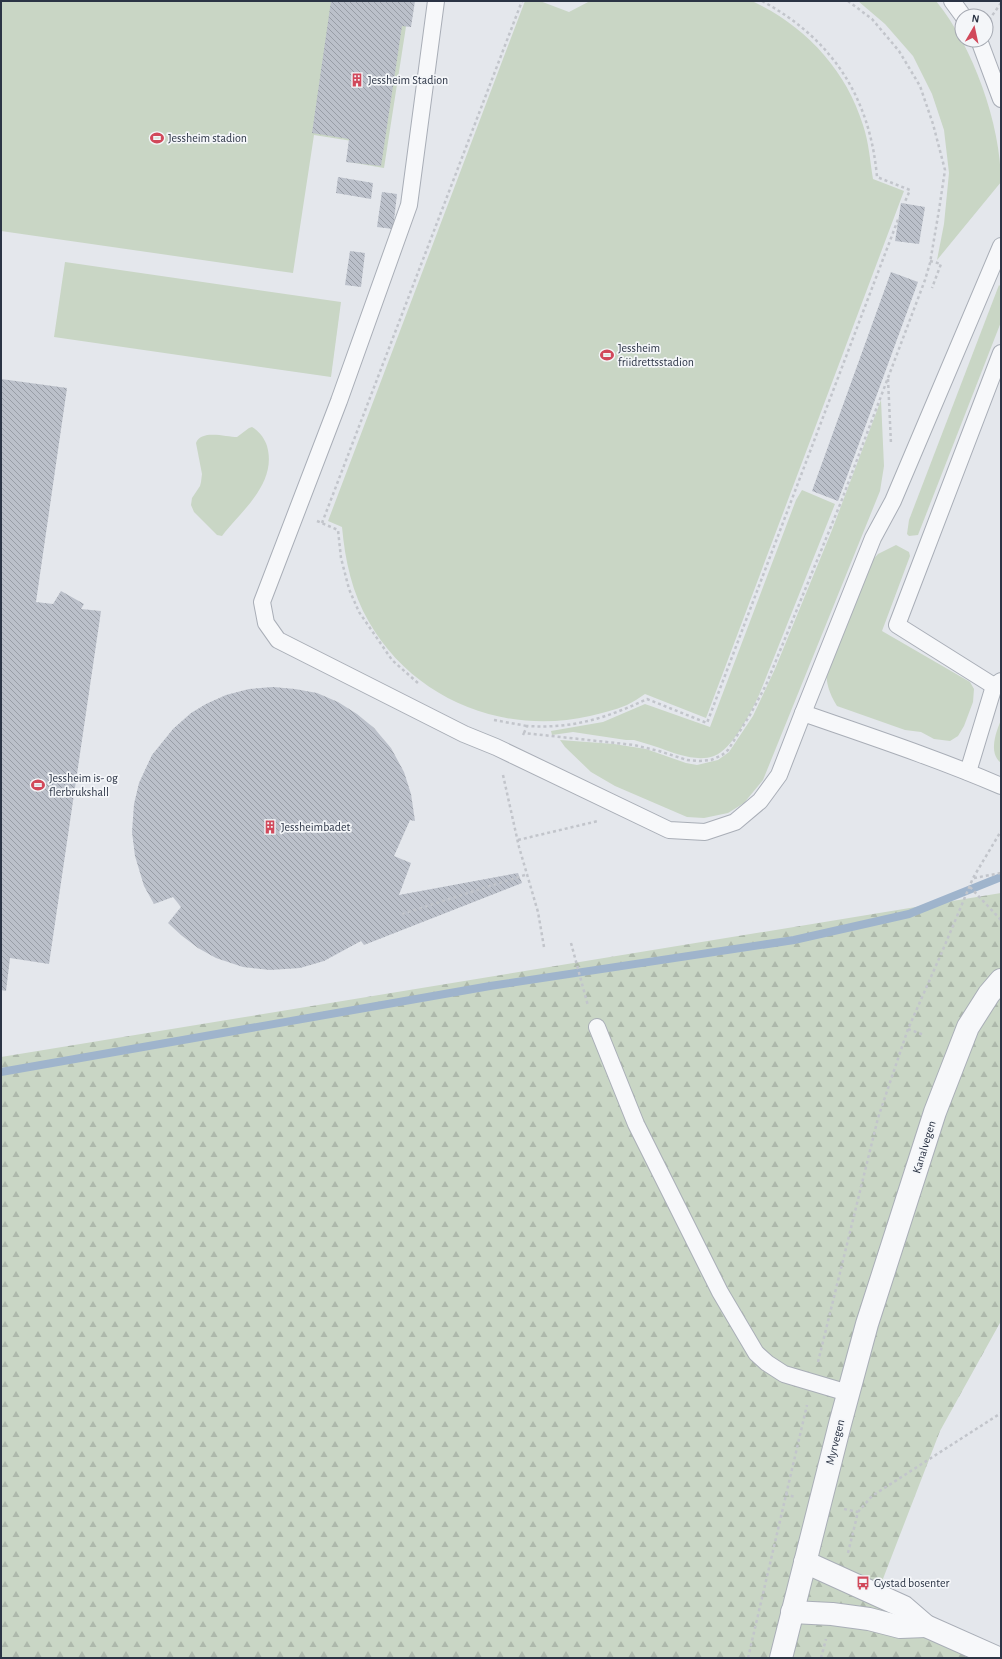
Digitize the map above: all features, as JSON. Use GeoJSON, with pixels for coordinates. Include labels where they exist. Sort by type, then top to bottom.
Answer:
{"type":"FeatureCollection","features":[{"type":"Feature","properties":{"kind":"street","name":"Kanalvegen"},"geometry":{"type":"LineString","coordinates":[[867,1324],[934,1112],[957,1051],[968,1027],[989,994],[1001,980]]}},
{"type":"Feature","properties":{"kind":"street","name":"Myrvegen"},"geometry":{"type":"LineString","coordinates":[[781,1658],[848,1392],[867,1324]]}},
{"type":"Feature","properties":{"kind":"street"},"geometry":{"type":"LineString","coordinates":[[805,1562],[904,1607],[926,1626],[998,1658]]}},
{"type":"Feature","properties":{"kind":"street"},"geometry":{"type":"LineString","coordinates":[[792,1612],[832,1614],[869,1619],[900,1627],[926,1626]]}},
{"type":"Feature","properties":{"kind":"lane"},"geometry":{"type":"LineString","coordinates":[[436,1],[409,205],[339,401],[262,602],[266,623],[278,640],[464,734],[496,747],[669,830],[705,832],[735,822],[760,801],[779,775],[802,713],[872,538],[893,501],[1001,246]]}},
{"type":"Feature","properties":{"kind":"lane"},"geometry":{"type":"LineString","coordinates":[[982,48],[1001,99]]}},
{"type":"Feature","properties":{"kind":"lane"},"geometry":{"type":"LineString","coordinates":[[968,772],[998,684],[897,625],[1001,354]]}},
{"type":"Feature","properties":{"kind":"lane"},"geometry":{"type":"LineString","coordinates":[[802,713],[914,751],[1001,786]]}},
{"type":"Feature","properties":{"kind":"lane"},"geometry":{"type":"LineString","coordinates":[[597,1027],[636,1124],[720,1292],[756,1353],[767,1363],[784,1374],[848,1392]]}},
{"type":"Feature","properties":{"kind":"path"},"geometry":{"type":"LineString","coordinates":[[322,523],[522,1]]}},
{"type":"Feature","properties":{"kind":"path"},"geometry":{"type":"LineString","coordinates":[[762,1],[804,28],[834,60],[856,94],[864,112],[875,157],[877,177],[908,188],[910,192],[904,204]]}},
{"type":"Feature","properties":{"kind":"path"},"geometry":{"type":"LineString","coordinates":[[524,732],[634,745],[659,750],[686,760],[711,760],[722,755],[728,750],[750,715],[766,685],[841,502],[925,280],[940,210],[945,170],[933,124],[920,86],[899,51],[872,19],[848,1]]}},
{"type":"Feature","properties":{"kind":"path"},"geometry":{"type":"LineString","coordinates":[[994,13],[1001,3]]}},
{"type":"Feature","properties":{"kind":"path"},"geometry":{"type":"LineString","coordinates":[[490,719],[527,726],[559,726],[578,724],[618,713],[648,699],[707,723],[899,217]]}},
{"type":"Feature","properties":{"kind":"path"},"geometry":{"type":"LineString","coordinates":[[930,261],[941,264],[932,288]]}},
{"type":"Feature","properties":{"kind":"path"},"geometry":{"type":"LineString","coordinates":[[888,376],[891,446]]}},
{"type":"Feature","properties":{"kind":"path"},"geometry":{"type":"LineString","coordinates":[[296,513],[338,530],[343,566],[349,589],[359,612],[392,660],[423,688]]}},
{"type":"Feature","properties":{"kind":"path"},"geometry":{"type":"LineString","coordinates":[[516,757],[527,726]]}},
{"type":"Feature","properties":{"kind":"path"},"geometry":{"type":"LineString","coordinates":[[496,747],[518,840],[538,912],[544,948]]}},
{"type":"Feature","properties":{"kind":"path"},"geometry":{"type":"LineString","coordinates":[[518,840],[633,813]]}},
{"type":"Feature","properties":{"kind":"path"},"geometry":{"type":"LineString","coordinates":[[748,1658],[785,1494],[878,1118],[908,1029],[973,878],[1001,831]]}},
{"type":"Feature","properties":{"kind":"path"},"geometry":{"type":"LineString","coordinates":[[973,878],[1001,873]]}},
{"type":"Feature","properties":{"kind":"path"},"geometry":{"type":"LineString","coordinates":[[402,914],[528,874]]}},
{"type":"Feature","properties":{"kind":"path"},"geometry":{"type":"LineString","coordinates":[[970,887],[1001,920]]}},
{"type":"Feature","properties":{"kind":"path"},"geometry":{"type":"LineString","coordinates":[[571,943],[585,1000],[597,1027]]}},
{"type":"Feature","properties":{"kind":"path"},"geometry":{"type":"LineString","coordinates":[[908,1029],[924,1035]]}},
{"type":"Feature","properties":{"kind":"path"},"geometry":{"type":"LineString","coordinates":[[841,1579],[858,1512],[872,1496],[1001,1413]]}},
{"type":"Feature","properties":{"kind":"path"},"geometry":{"type":"LineString","coordinates":[[821,1658],[824,1651],[832,1614]]}},
{"type":"Feature","properties":{"kind":"green space","name":"Jessheim stadion"},"geometry":{"type":"Polygon","coordinates":[[[1,1],[410,1],[384,168],[349,162],[352,141],[314,135],[293,273],[1,231],[1,1]]]}},
{"type":"Feature","properties":{"kind":"green space"},"geometry":{"type":"Polygon","coordinates":[[[525,1],[540,1],[569,12],[590,1],[752,1],[789,23],[821,51],[834,67],[846,85],[863,125],[868,145],[873,179],[904,191],[706,718],[645,694],[627,705],[590,716],[558,721],[525,721],[494,715],[464,705],[436,691],[410,672],[388,649],[369,622],[358,600],[350,576],[342,527],[328,521],[525,1]]]}},
{"type":"Feature","properties":{"kind":"green space"},"geometry":{"type":"Polygon","coordinates":[[[858,1],[936,1],[954,27],[954,48],[966,48],[973,63],[990,112],[996,136],[1000,160],[1001,182],[937,260],[944,224],[949,173],[944,130],[932,94],[913,56],[885,24],[858,1]]]}},
{"type":"Feature","properties":{"kind":"green space"},"geometry":{"type":"Polygon","coordinates":[[[65,262],[341,302],[331,377],[54,337],[65,262]]]}},
{"type":"Feature","properties":{"kind":"green space"},"geometry":{"type":"Polygon","coordinates":[[[999,285],[1001,287],[1001,322],[918,535],[909,536],[907,534],[909,520],[999,285]]]}},
{"type":"Feature","properties":{"kind":"green space"},"geometry":{"type":"Polygon","coordinates":[[[881,400],[884,466],[880,491],[763,780],[744,803],[728,813],[704,818],[687,817],[615,786],[591,772],[565,747],[560,740],[614,744],[646,749],[686,763],[697,765],[718,760],[729,752],[753,716],[775,669],[832,530],[881,400]]]}},
{"type":"Feature","properties":{"kind":"green space"},"geometry":{"type":"Polygon","coordinates":[[[252,427],[259,433],[266,443],[269,459],[267,471],[263,482],[250,503],[222,536],[217,535],[194,512],[191,505],[192,498],[200,486],[202,474],[196,443],[203,436],[208,435],[237,437],[252,427]]]}},
{"type":"Feature","properties":{"kind":"green space"},"geometry":{"type":"Polygon","coordinates":[[[802,490],[835,504],[759,695],[740,730],[728,746],[714,756],[707,758],[694,758],[634,740],[573,732],[552,735],[551,731],[603,722],[645,704],[710,727],[796,500],[802,490]]]}},
{"type":"Feature","properties":{"kind":"green space"},"geometry":{"type":"Polygon","coordinates":[[[896,545],[909,552],[910,556],[882,631],[970,682],[974,689],[973,702],[964,726],[958,736],[950,741],[934,739],[921,732],[905,730],[837,706],[828,688],[826,668],[870,563],[878,554],[896,545]]]}},
{"type":"Feature","properties":{"kind":"green space"},"geometry":{"type":"Polygon","coordinates":[[[1001,720],[1001,763],[995,754],[994,742],[1001,720]]]}},
{"type":"Feature","properties":{"kind":"green space"},"geometry":{"type":"Polygon","coordinates":[[[1001,893],[1001,1321],[940,1431],[881,1584],[977,1658],[1,1658],[1,1057],[1001,893]]]}},
{"type":"Feature","properties":{"kind":"building","name":"Jessheim Stadion"},"geometry":{"type":"Polygon","coordinates":[[[331,1],[415,1],[411,27],[402,26],[381,166],[346,162],[349,139],[312,133],[331,1]]]}},
{"type":"Feature","properties":{"kind":"building"},"geometry":{"type":"Polygon","coordinates":[[[338,177],[373,183],[371,199],[336,193],[338,177]]]}},
{"type":"Feature","properties":{"kind":"building"},"geometry":{"type":"Polygon","coordinates":[[[382,192],[397,194],[393,229],[377,227],[382,192]]]}},
{"type":"Feature","properties":{"kind":"building"},"geometry":{"type":"Polygon","coordinates":[[[901,203],[925,207],[919,244],[895,241],[901,203]]]}},
{"type":"Feature","properties":{"kind":"building"},"geometry":{"type":"Polygon","coordinates":[[[350,251],[365,253],[361,287],[345,285],[350,251]]]}},
{"type":"Feature","properties":{"kind":"building"},"geometry":{"type":"Polygon","coordinates":[[[891,272],[918,282],[838,501],[812,491],[891,272]]]}},
{"type":"Feature","properties":{"kind":"building","name":"Jessheim is- og flerbrukshall"},"geometry":{"type":"Polygon","coordinates":[[[1,379],[67,388],[36,602],[53,604],[61,591],[84,604],[81,609],[101,611],[49,964],[10,958],[6,991],[1,990],[1,379]]]}},
{"type":"Feature","properties":{"kind":"building","name":"Jessheimbadet"},"geometry":{"type":"Polygon","coordinates":[[[273,687],[317,693],[338,702],[357,714],[374,728],[391,748],[404,772],[411,794],[415,821],[410,820],[394,856],[411,863],[399,895],[518,873],[522,883],[364,945],[361,941],[324,961],[300,968],[270,970],[243,967],[216,958],[198,948],[181,935],[168,923],[181,907],[173,897],[154,904],[144,886],[135,856],[132,832],[134,804],[139,783],[152,755],[173,729],[191,713],[226,695],[249,689],[273,687]]]}},
{"type":"Feature","properties":{"kind":"waterway"},"geometry":{"type":"LineString","coordinates":[[1,1072],[490,986],[794,940],[909,914],[1001,877]]}},
{"type":"Feature","properties":{"kind":"place","name":"Jessheim Stadion"},"geometry":{"type":"Point","coordinates":[357,80]}},
{"type":"Feature","properties":{"kind":"place","name":"Jessheim stadion"},"geometry":{"type":"Point","coordinates":[157,138]}},
{"type":"Feature","properties":{"kind":"place","name":"Jessheim friidrettsstadion"},"geometry":{"type":"Point","coordinates":[607,355]}},
{"type":"Feature","properties":{"kind":"place","name":"Jessheim is- og flerbrukshall"},"geometry":{"type":"Point","coordinates":[38,785]}},
{"type":"Feature","properties":{"kind":"place","name":"Jessheimbadet"},"geometry":{"type":"Point","coordinates":[270,827]}},
{"type":"Feature","properties":{"kind":"place","name":"Gystad bosenter"},"geometry":{"type":"Point","coordinates":[863,1583]}}]}
